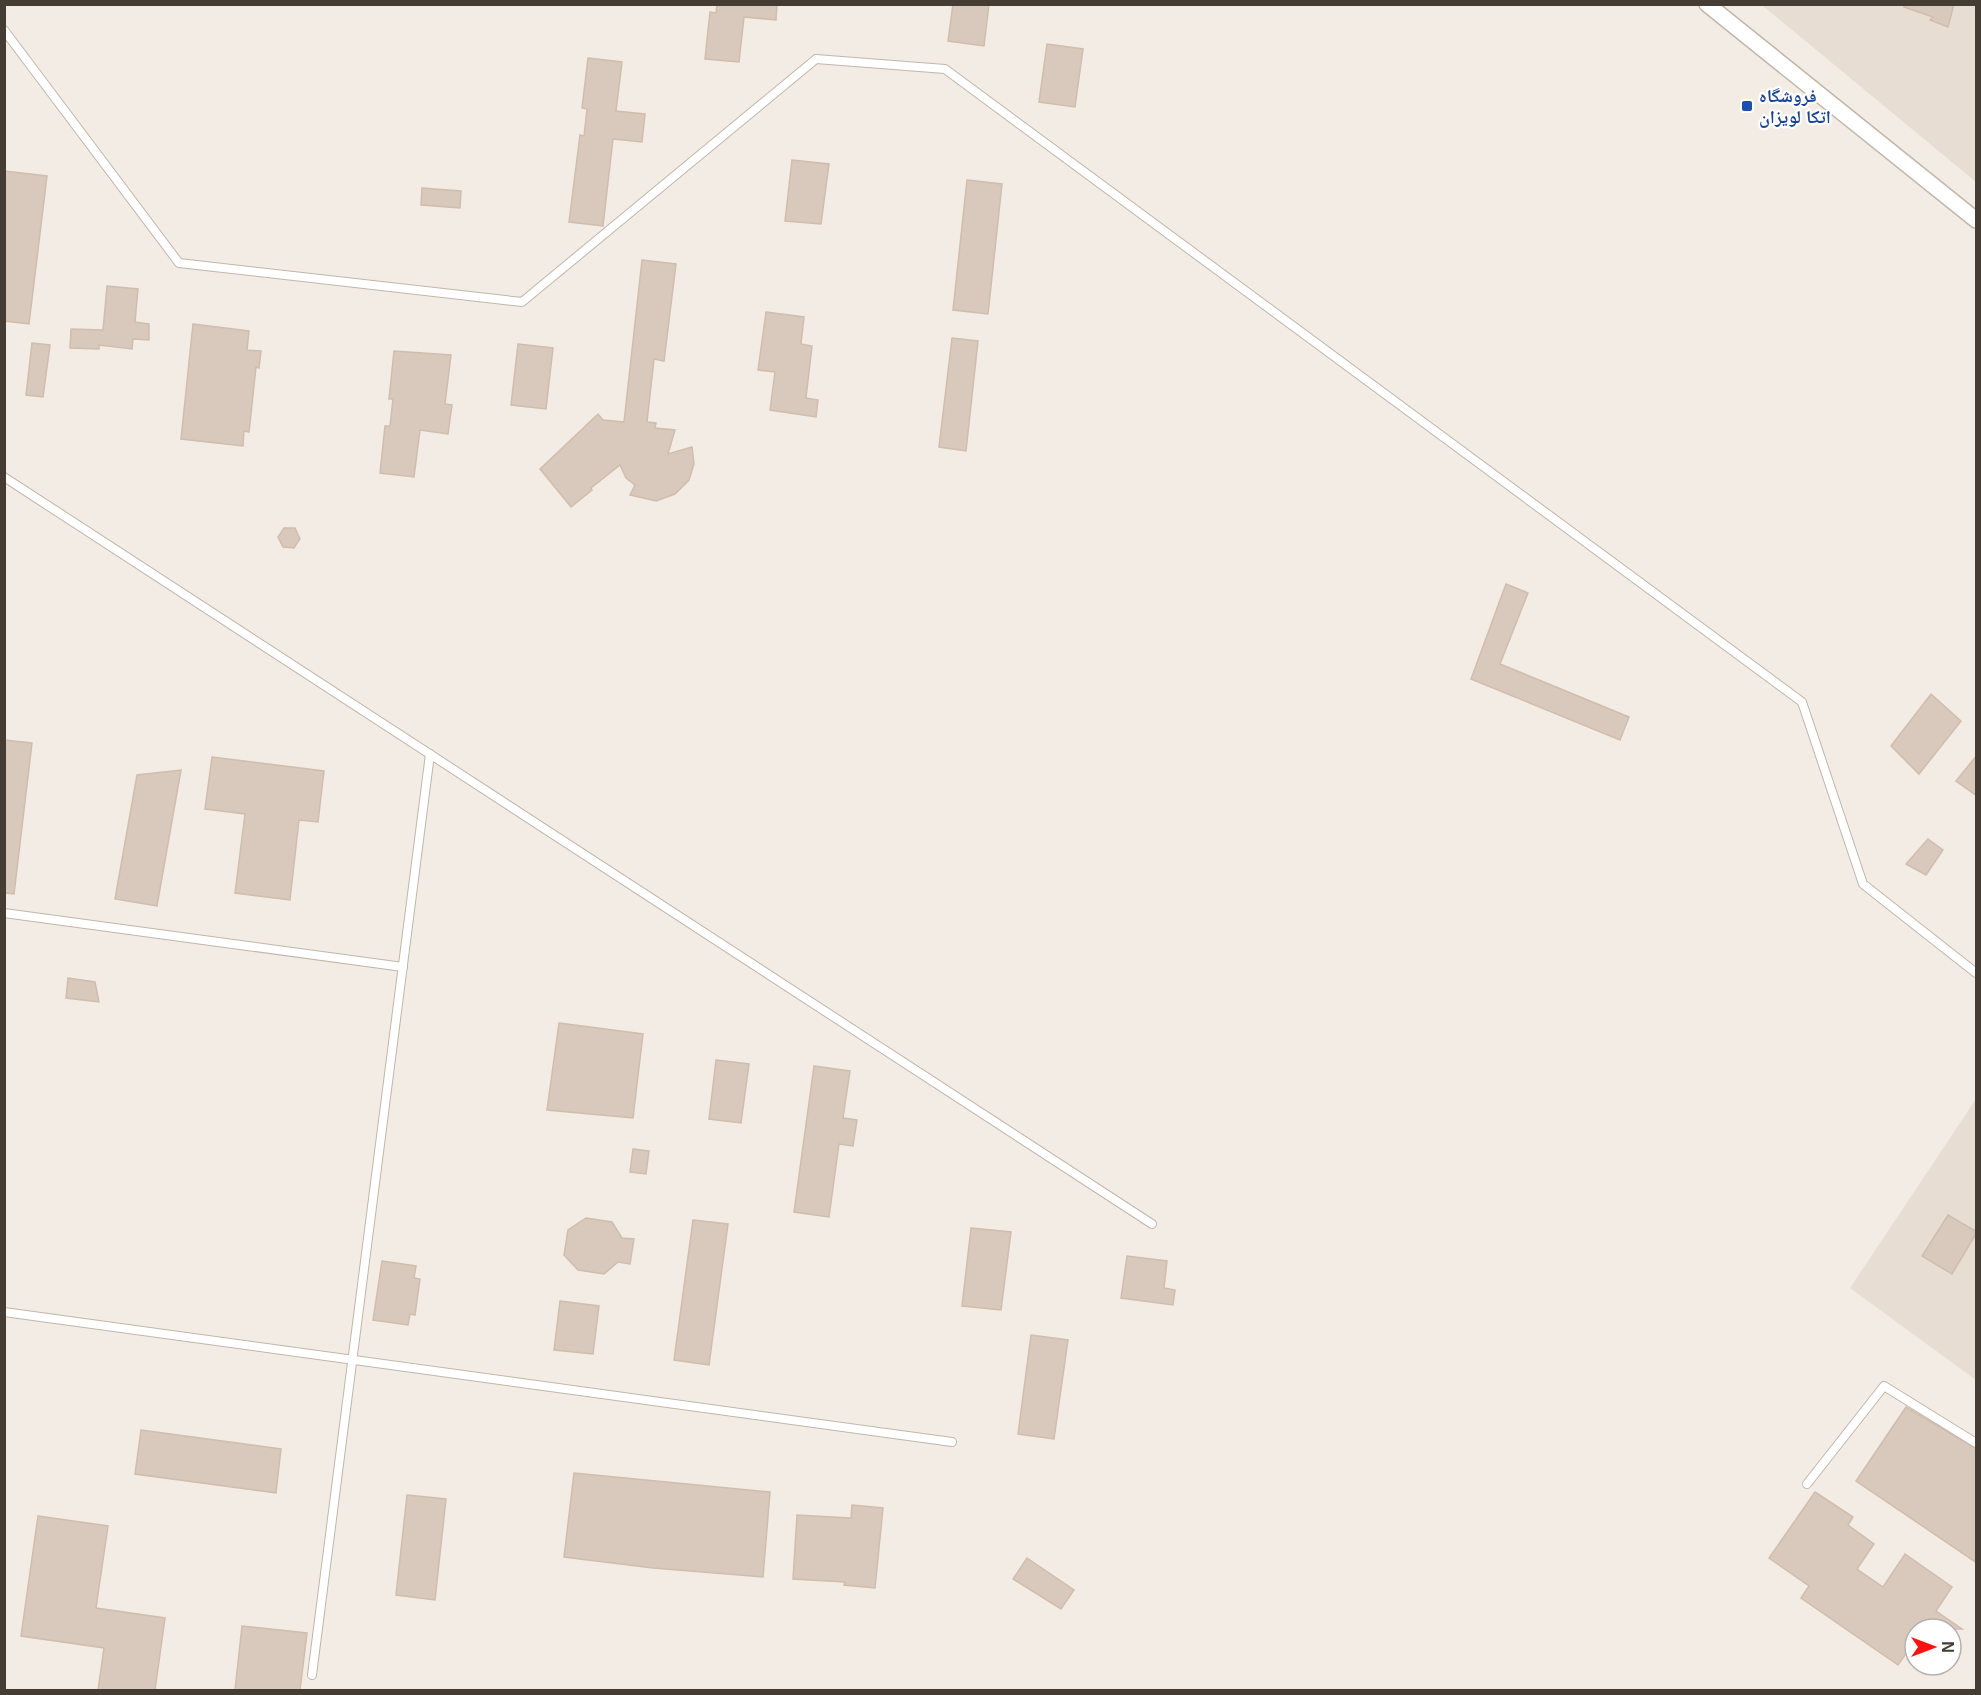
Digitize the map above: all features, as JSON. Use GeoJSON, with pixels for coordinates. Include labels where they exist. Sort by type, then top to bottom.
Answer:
{"type":"FeatureCollection","features":[{"type":"Feature","properties":{"kind":"street"},"geometry":{"type":"LineString","coordinates":[[1707,4],[1977,220]]}},
{"type":"Feature","properties":{"kind":"lane"},"geometry":{"type":"LineString","coordinates":[[4,30],[179,263],[522,302],[816,59],[945,69],[1802,702],[1863,884],[1977,973]]}},
{"type":"Feature","properties":{"kind":"lane"},"geometry":{"type":"LineString","coordinates":[[4,477],[1152,1224]]}},
{"type":"Feature","properties":{"kind":"lane"},"geometry":{"type":"LineString","coordinates":[[312,1675],[430,754]]}},
{"type":"Feature","properties":{"kind":"lane"},"geometry":{"type":"LineString","coordinates":[[4,913],[403,967]]}},
{"type":"Feature","properties":{"kind":"lane"},"geometry":{"type":"LineString","coordinates":[[4,1312],[952,1442]]}},
{"type":"Feature","properties":{"kind":"lane"},"geometry":{"type":"LineString","coordinates":[[1807,1484],[1884,1386],[1977,1443]]}},
{"type":"Feature","properties":{"kind":"shaded area"},"geometry":{"type":"Polygon","coordinates":[[[1762,5],[1976,5],[1976,182],[1762,5]]]}},
{"type":"Feature","properties":{"kind":"shaded area"},"geometry":{"type":"Polygon","coordinates":[[[1976,1099],[1976,1380],[1850,1288],[1976,1099]]]}},
{"type":"Feature","properties":{"kind":"building"},"geometry":{"type":"Polygon","coordinates":[[[717,4],[777,4],[776,20],[744,17],[739,62],[705,59],[710,12],[716,13],[717,4]]]}},
{"type":"Feature","properties":{"kind":"building"},"geometry":{"type":"Polygon","coordinates":[[[953,4],[989,4],[984,46],[948,41],[953,4]]]}},
{"type":"Feature","properties":{"kind":"building"},"geometry":{"type":"Polygon","coordinates":[[[1904,4],[1954,4],[1948,27],[1930,20],[1933,17],[1904,7],[1904,4]]]}},
{"type":"Feature","properties":{"kind":"building"},"geometry":{"type":"Polygon","coordinates":[[[1047,44],[1083,49],[1075,107],[1039,102],[1047,44]]]}},
{"type":"Feature","properties":{"kind":"building"},"geometry":{"type":"Polygon","coordinates":[[[588,58],[622,62],[616,111],[645,114],[642,142],[613,139],[603,226],[569,222],[580,135],[584,136],[587,109],[582,108],[588,58]]]}},
{"type":"Feature","properties":{"kind":"building"},"geometry":{"type":"Polygon","coordinates":[[[792,160],[829,164],[821,224],[785,221],[792,160]]]}},
{"type":"Feature","properties":{"kind":"building"},"geometry":{"type":"Polygon","coordinates":[[[4,171],[47,176],[29,324],[4,321],[4,171]]]}},
{"type":"Feature","properties":{"kind":"building"},"geometry":{"type":"Polygon","coordinates":[[[967,180],[1002,184],[988,314],[953,310],[967,180]]]}},
{"type":"Feature","properties":{"kind":"building"},"geometry":{"type":"Polygon","coordinates":[[[422,188],[461,191],[460,208],[421,205],[422,188]]]}},
{"type":"Feature","properties":{"kind":"building"},"geometry":{"type":"Polygon","coordinates":[[[642,260],[676,264],[664,361],[654,359],[647,422],[656,423],[655,428],[675,430],[668,454],[692,447],[694,464],[689,480],[675,494],[656,501],[630,495],[635,485],[626,478],[620,465],[571,507],[540,469],[598,414],[603,420],[624,422],[642,260]]]}},
{"type":"Feature","properties":{"kind":"building"},"geometry":{"type":"Polygon","coordinates":[[[107,286],[138,289],[135,322],[149,324],[149,340],[133,339],[132,349],[99,345],[99,349],[70,348],[71,329],[103,330],[107,286]]]}},
{"type":"Feature","properties":{"kind":"building"},"geometry":{"type":"Polygon","coordinates":[[[766,312],[804,317],[801,344],[812,346],[806,398],[818,400],[816,417],[770,410],[775,372],[758,370],[766,312]]]}},
{"type":"Feature","properties":{"kind":"building"},"geometry":{"type":"Polygon","coordinates":[[[193,324],[249,331],[247,350],[261,351],[259,368],[256,367],[249,432],[244,431],[243,446],[181,439],[193,324]]]}},
{"type":"Feature","properties":{"kind":"building"},"geometry":{"type":"Polygon","coordinates":[[[952,338],[978,341],[966,451],[939,447],[952,338]]]}},
{"type":"Feature","properties":{"kind":"building"},"geometry":{"type":"Polygon","coordinates":[[[32,343],[50,345],[43,397],[26,395],[32,343]]]}},
{"type":"Feature","properties":{"kind":"building"},"geometry":{"type":"Polygon","coordinates":[[[518,344],[553,348],[546,409],[511,405],[518,344]]]}},
{"type":"Feature","properties":{"kind":"building"},"geometry":{"type":"Polygon","coordinates":[[[394,351],[451,355],[445,404],[452,405],[448,434],[420,430],[414,477],[380,473],[385,426],[390,426],[393,399],[389,399],[394,351]]]}},
{"type":"Feature","properties":{"kind":"building"},"geometry":{"type":"Polygon","coordinates":[[[284,528],[295,528],[300,539],[294,548],[283,547],[278,537],[284,528]]]}},
{"type":"Feature","properties":{"kind":"building"},"geometry":{"type":"Polygon","coordinates":[[[1506,584],[1528,593],[1500,664],[1629,717],[1620,740],[1471,679],[1506,584]]]}},
{"type":"Feature","properties":{"kind":"building"},"geometry":{"type":"Polygon","coordinates":[[[1931,694],[1961,721],[1919,774],[1891,746],[1931,694]]]}},
{"type":"Feature","properties":{"kind":"building"},"geometry":{"type":"Polygon","coordinates":[[[4,740],[32,743],[14,894],[4,893],[4,740]]]}},
{"type":"Feature","properties":{"kind":"building"},"geometry":{"type":"Polygon","coordinates":[[[1977,755],[1977,796],[1956,781],[1977,755]]]}},
{"type":"Feature","properties":{"kind":"building"},"geometry":{"type":"Polygon","coordinates":[[[212,757],[324,771],[318,822],[299,820],[290,900],[235,893],[245,814],[205,809],[212,757]]]}},
{"type":"Feature","properties":{"kind":"building"},"geometry":{"type":"Polygon","coordinates":[[[181,770],[157,906],[115,899],[137,775],[181,770]]]}},
{"type":"Feature","properties":{"kind":"building"},"geometry":{"type":"Polygon","coordinates":[[[1928,839],[1943,850],[1926,875],[1906,864],[1928,839]]]}},
{"type":"Feature","properties":{"kind":"building"},"geometry":{"type":"Polygon","coordinates":[[[68,978],[95,982],[99,1002],[66,998],[68,978]]]}},
{"type":"Feature","properties":{"kind":"building"},"geometry":{"type":"Polygon","coordinates":[[[559,1023],[643,1034],[633,1118],[547,1110],[559,1023]]]}},
{"type":"Feature","properties":{"kind":"building"},"geometry":{"type":"Polygon","coordinates":[[[716,1060],[749,1064],[741,1123],[709,1119],[716,1060]]]}},
{"type":"Feature","properties":{"kind":"building"},"geometry":{"type":"Polygon","coordinates":[[[814,1066],[850,1071],[843,1118],[857,1120],[853,1146],[839,1144],[829,1217],[794,1212],[814,1066]]]}},
{"type":"Feature","properties":{"kind":"building"},"geometry":{"type":"Polygon","coordinates":[[[633,1149],[649,1151],[646,1174],[630,1172],[633,1149]]]}},
{"type":"Feature","properties":{"kind":"building"},"geometry":{"type":"Polygon","coordinates":[[[1948,1215],[1977,1232],[1952,1274],[1922,1256],[1948,1215]]]}},
{"type":"Feature","properties":{"kind":"building"},"geometry":{"type":"Polygon","coordinates":[[[586,1218],[612,1222],[622,1238],[634,1239],[630,1264],[618,1262],[604,1274],[578,1270],[564,1255],[568,1230],[586,1218]]]}},
{"type":"Feature","properties":{"kind":"building"},"geometry":{"type":"Polygon","coordinates":[[[693,1220],[728,1224],[709,1365],[674,1360],[693,1220]]]}},
{"type":"Feature","properties":{"kind":"building"},"geometry":{"type":"Polygon","coordinates":[[[971,1228],[1011,1232],[1001,1310],[962,1306],[971,1228]]]}},
{"type":"Feature","properties":{"kind":"building"},"geometry":{"type":"Polygon","coordinates":[[[1127,1256],[1167,1261],[1164,1288],[1175,1290],[1173,1305],[1121,1298],[1127,1256]]]}},
{"type":"Feature","properties":{"kind":"building"},"geometry":{"type":"Polygon","coordinates":[[[382,1261],[416,1266],[414,1278],[420,1279],[415,1315],[410,1314],[408,1325],[373,1320],[382,1261]]]}},
{"type":"Feature","properties":{"kind":"building"},"geometry":{"type":"Polygon","coordinates":[[[560,1301],[599,1306],[593,1354],[554,1350],[560,1301]]]}},
{"type":"Feature","properties":{"kind":"building"},"geometry":{"type":"Polygon","coordinates":[[[1031,1335],[1068,1340],[1054,1439],[1018,1434],[1031,1335]]]}},
{"type":"Feature","properties":{"kind":"building"},"geometry":{"type":"Polygon","coordinates":[[[1906,1407],[1977,1449],[1977,1563],[1856,1481],[1906,1407]]]}},
{"type":"Feature","properties":{"kind":"building"},"geometry":{"type":"Polygon","coordinates":[[[141,1430],[281,1449],[276,1493],[135,1474],[141,1430]]]}},
{"type":"Feature","properties":{"kind":"building"},"geometry":{"type":"Polygon","coordinates":[[[574,1473],[770,1492],[763,1577],[653,1568],[564,1557],[574,1473]]]}},
{"type":"Feature","properties":{"kind":"building"},"geometry":{"type":"Polygon","coordinates":[[[1815,1492],[1853,1517],[1848,1525],[1874,1544],[1857,1569],[1883,1587],[1905,1554],[1952,1587],[1936,1611],[1945,1617],[1903,1617],[1903,1658],[1898,1665],[1801,1598],[1809,1586],[1769,1558],[1815,1492]]]}},
{"type":"Feature","properties":{"kind":"building"},"geometry":{"type":"Polygon","coordinates":[[[407,1495],[446,1499],[435,1600],[396,1595],[407,1495]]]}},
{"type":"Feature","properties":{"kind":"building"},"geometry":{"type":"Polygon","coordinates":[[[852,1505],[883,1508],[875,1588],[844,1585],[845,1582],[793,1579],[797,1515],[851,1518],[852,1505]]]}},
{"type":"Feature","properties":{"kind":"building"},"geometry":{"type":"Polygon","coordinates":[[[38,1516],[108,1526],[96,1608],[165,1618],[155,1690],[98,1690],[104,1648],[21,1636],[38,1516]]]}},
{"type":"Feature","properties":{"kind":"building"},"geometry":{"type":"Polygon","coordinates":[[[1027,1558],[1074,1590],[1061,1609],[1013,1579],[1027,1558]]]}},
{"type":"Feature","properties":{"kind":"building"},"geometry":{"type":"Polygon","coordinates":[[[242,1626],[307,1633],[300,1690],[235,1690],[242,1626]]]}},
{"type":"Feature","properties":{"kind":"place","name":"فروشگاه اتکا لویزان"},"geometry":{"type":"Point","coordinates":[1747,106]}}]}
